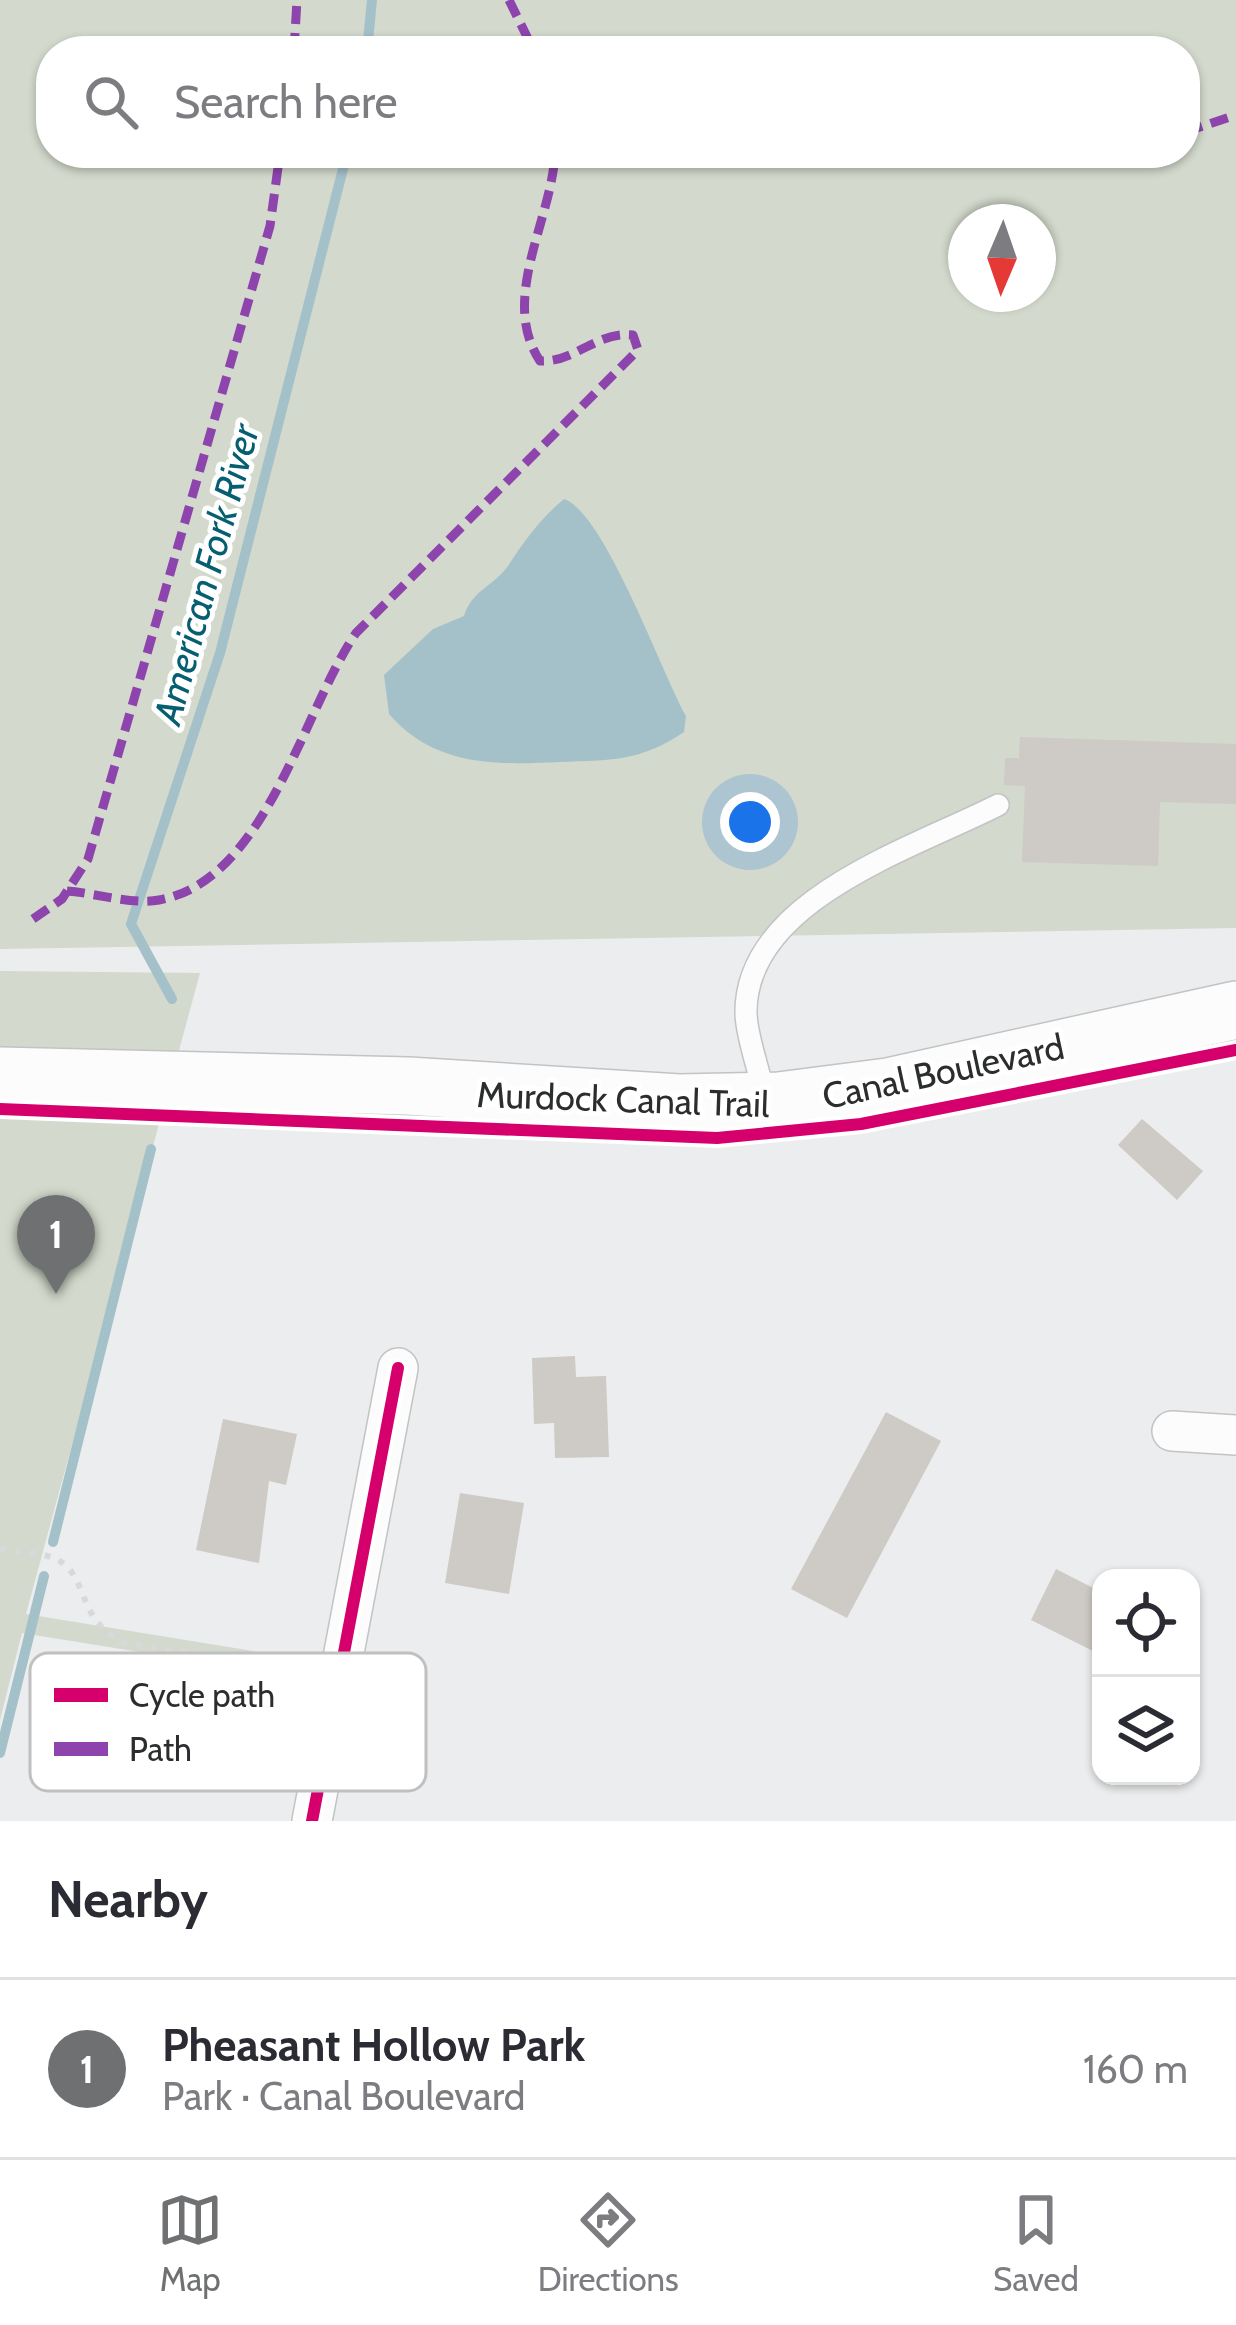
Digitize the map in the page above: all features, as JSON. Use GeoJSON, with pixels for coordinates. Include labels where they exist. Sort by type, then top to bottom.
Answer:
{"type":"FeatureCollection","features":[{"type":"Feature","properties":{"kind":"main road","name":"Canal Boulevard"},"geometry":{"type":"LineString","coordinates":[[0,1076],[762,1083],[885,1050],[1236,975]]}},
{"type":"Feature","properties":{"kind":"main road","name":"Canal Boulevard"},"geometry":{"type":"LineString","coordinates":[[0,1056],[888,1087],[1236,1010]]}},
{"type":"Feature","properties":{"kind":"street"},"geometry":{"type":"LineString","coordinates":[[341,1653],[398,1368]]}},
{"type":"Feature","properties":{"kind":"street"},"geometry":{"type":"LineString","coordinates":[[1172,1431],[1236,1435]]}},
{"type":"Feature","properties":{"kind":"street"},"geometry":{"type":"LineString","coordinates":[[312,1821],[317,1791]]}},
{"type":"Feature","properties":{"kind":"lane"},"geometry":{"type":"LineString","coordinates":[[762,1083],[746,1013],[765,944],[803,904],[998,805]]}},
{"type":"Feature","properties":{"kind":"path"},"geometry":{"type":"LineString","coordinates":[[0,1549],[55,1558],[68,1568],[88,1616],[104,1633],[123,1642],[188,1653]]}},
{"type":"Feature","properties":{"kind":"shaded area"},"geometry":{"type":"Polygon","coordinates":[[[0,0],[1236,0],[1236,928],[0,949],[0,0]]]}},
{"type":"Feature","properties":{"kind":"shaded area"},"geometry":{"type":"Polygon","coordinates":[[[0,971],[200,973],[26,1614],[265,1653],[146,1653],[22,1633],[0,1720],[0,971]]]}},
{"type":"Feature","properties":{"kind":"water"},"geometry":{"type":"Polygon","coordinates":[[[564,499],[580,510],[614,562],[686,716],[684,732],[639,754],[594,761],[490,762],[426,744],[389,714],[384,675],[433,629],[464,616],[472,600],[502,573],[533,530],[564,499]]]}},
{"type":"Feature","properties":{"kind":"building"},"geometry":{"type":"Polygon","coordinates":[[[1020,737],[1236,744],[1236,804],[1160,802],[1158,866],[1022,862],[1025,786],[1004,785],[1005,758],[1019,758],[1020,737]]]}},
{"type":"Feature","properties":{"kind":"building"},"geometry":{"type":"Polygon","coordinates":[[[1142,1119],[1203,1171],[1177,1200],[1118,1145],[1142,1119]]]}},
{"type":"Feature","properties":{"kind":"building"},"geometry":{"type":"Polygon","coordinates":[[[575,1356],[576,1377],[606,1376],[609,1457],[555,1458],[554,1423],[534,1424],[532,1358],[575,1356]]]}},
{"type":"Feature","properties":{"kind":"building"},"geometry":{"type":"Polygon","coordinates":[[[886,1412],[941,1441],[847,1618],[791,1589],[886,1412]]]}},
{"type":"Feature","properties":{"kind":"building"},"geometry":{"type":"Polygon","coordinates":[[[223,1419],[297,1434],[286,1485],[269,1481],[259,1563],[196,1550],[223,1419]]]}},
{"type":"Feature","properties":{"kind":"building"},"geometry":{"type":"Polygon","coordinates":[[[460,1493],[524,1503],[509,1594],[445,1583],[460,1493]]]}},
{"type":"Feature","properties":{"kind":"building"},"geometry":{"type":"Polygon","coordinates":[[[1056,1569],[1092,1587],[1092,1650],[1031,1620],[1056,1569]]]}},
{"type":"Feature","properties":{"kind":"waterway","name":"American Fork River"},"geometry":{"type":"LineString","coordinates":[[368,36],[372,0]]}},
{"type":"Feature","properties":{"kind":"waterway","name":"American Fork River"},"geometry":{"type":"LineString","coordinates":[[172,999],[131,924],[220,653],[343,168]]}},
{"type":"Feature","properties":{"kind":"waterway","name":"American Fork River"},"geometry":{"type":"LineString","coordinates":[[53,1542],[151,1149]]}},
{"type":"Feature","properties":{"kind":"waterway","name":"American Fork River"},"geometry":{"type":"LineString","coordinates":[[0,1753],[44,1576]]}},
{"type":"Feature","properties":{"kind":"marked path"},"geometry":{"type":"LineString","coordinates":[[295,36],[297,0]]}},
{"type":"Feature","properties":{"kind":"marked path"},"geometry":{"type":"LineString","coordinates":[[509,0],[527,36]]}},
{"type":"Feature","properties":{"kind":"marked path"},"geometry":{"type":"LineString","coordinates":[[1200,127],[1236,115]]}},
{"type":"Feature","properties":{"kind":"marked path"},"geometry":{"type":"LineString","coordinates":[[33,919],[62,899],[88,859],[270,226],[278,168]]}},
{"type":"Feature","properties":{"kind":"marked path"},"geometry":{"type":"LineString","coordinates":[[67,891],[159,900],[196,886],[227,861],[277,789],[356,633],[638,350],[633,335],[620,335],[564,357],[540,361],[529,337],[526,286],[553,168]]}},
{"type":"Feature","properties":{"kind":"cycle path","name":"Murdock Canal Trail"},"geometry":{"type":"LineString","coordinates":[[0,1109],[717,1138],[861,1124],[1236,1050]]}},
{"type":"Feature","properties":{"kind":"cycle path"},"geometry":{"type":"LineString","coordinates":[[344,1653],[398,1368]]}},
{"type":"Feature","properties":{"kind":"cycle path"},"geometry":{"type":"LineString","coordinates":[[312,1821],[318,1791]]}},
{"type":"Feature","properties":{"kind":"place","name":"Pheasant Hollow Park"},"geometry":{"type":"Point","coordinates":[56,1294]}}]}
